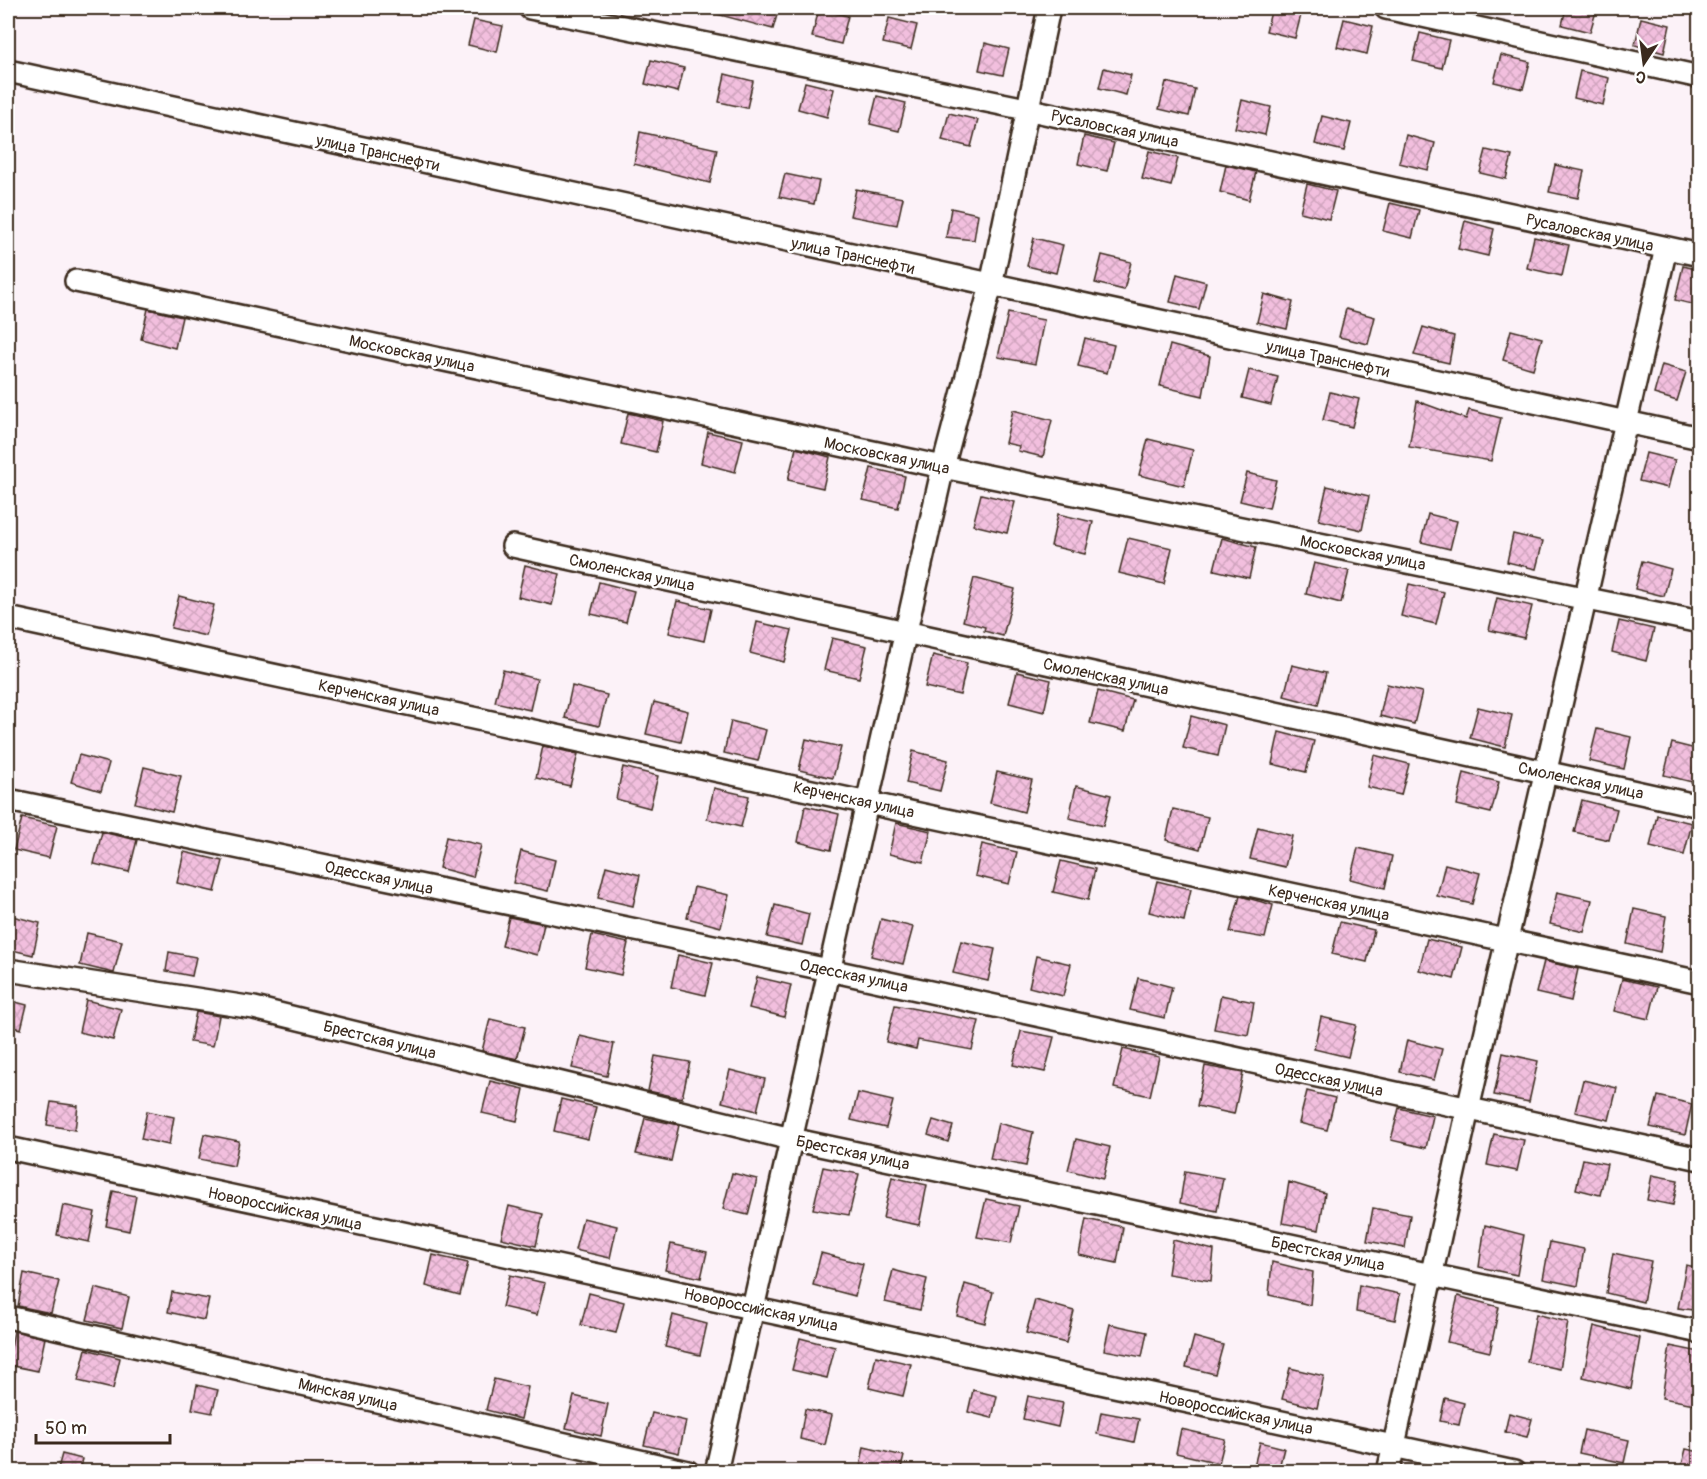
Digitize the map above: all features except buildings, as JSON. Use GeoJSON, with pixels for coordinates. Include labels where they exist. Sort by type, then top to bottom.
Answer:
{"type":"FeatureCollection","features":[{"type":"Feature","properties":{"kind":"street","name":"Русаловская улица"},"geometry":{"type":"LineString","coordinates":[[530,8],[1026,109],[1700,255]]}},
{"type":"Feature","properties":{"kind":"street"},"geometry":{"type":"LineString","coordinates":[[716,1472],[943,467],[991,285],[1026,109],[1049,8]]}},
{"type":"Feature","properties":{"kind":"street"},"geometry":{"type":"LineString","coordinates":[[1386,8],[1700,77]]}},
{"type":"Feature","properties":{"kind":"street","name":"улица Транснефти"},"geometry":{"type":"LineString","coordinates":[[8,71],[1700,438]]}},
{"type":"Feature","properties":{"kind":"street"},"geometry":{"type":"LineString","coordinates":[[1388,1472],[1430,1275],[1666,248]]}},
{"type":"Feature","properties":{"kind":"street","name":"Московская улица"},"geometry":{"type":"LineString","coordinates":[[76,281],[943,467],[1700,622]]}},
{"type":"Feature","properties":{"kind":"street","name":"Смоленская улица"},"geometry":{"type":"LineString","coordinates":[[513,546],[1700,806]]}},
{"type":"Feature","properties":{"kind":"street","name":"Керченская улица"},"geometry":{"type":"LineString","coordinates":[[8,618],[1700,982]]}},
{"type":"Feature","properties":{"kind":"street","name":"Одесская улица"},"geometry":{"type":"LineString","coordinates":[[8,800],[830,970],[1700,1159]]}},
{"type":"Feature","properties":{"kind":"street","name":"Брестская улица"},"geometry":{"type":"LineString","coordinates":[[8,970],[254,1008],[791,1139],[1700,1332]]}},
{"type":"Feature","properties":{"kind":"street","name":"Новороссийская улица"},"geometry":{"type":"LineString","coordinates":[[8,1148],[1514,1472]]}},
{"type":"Feature","properties":{"kind":"street","name":"Минская улица"},"geometry":{"type":"LineString","coordinates":[[8,1317],[688,1472]]}}]}
